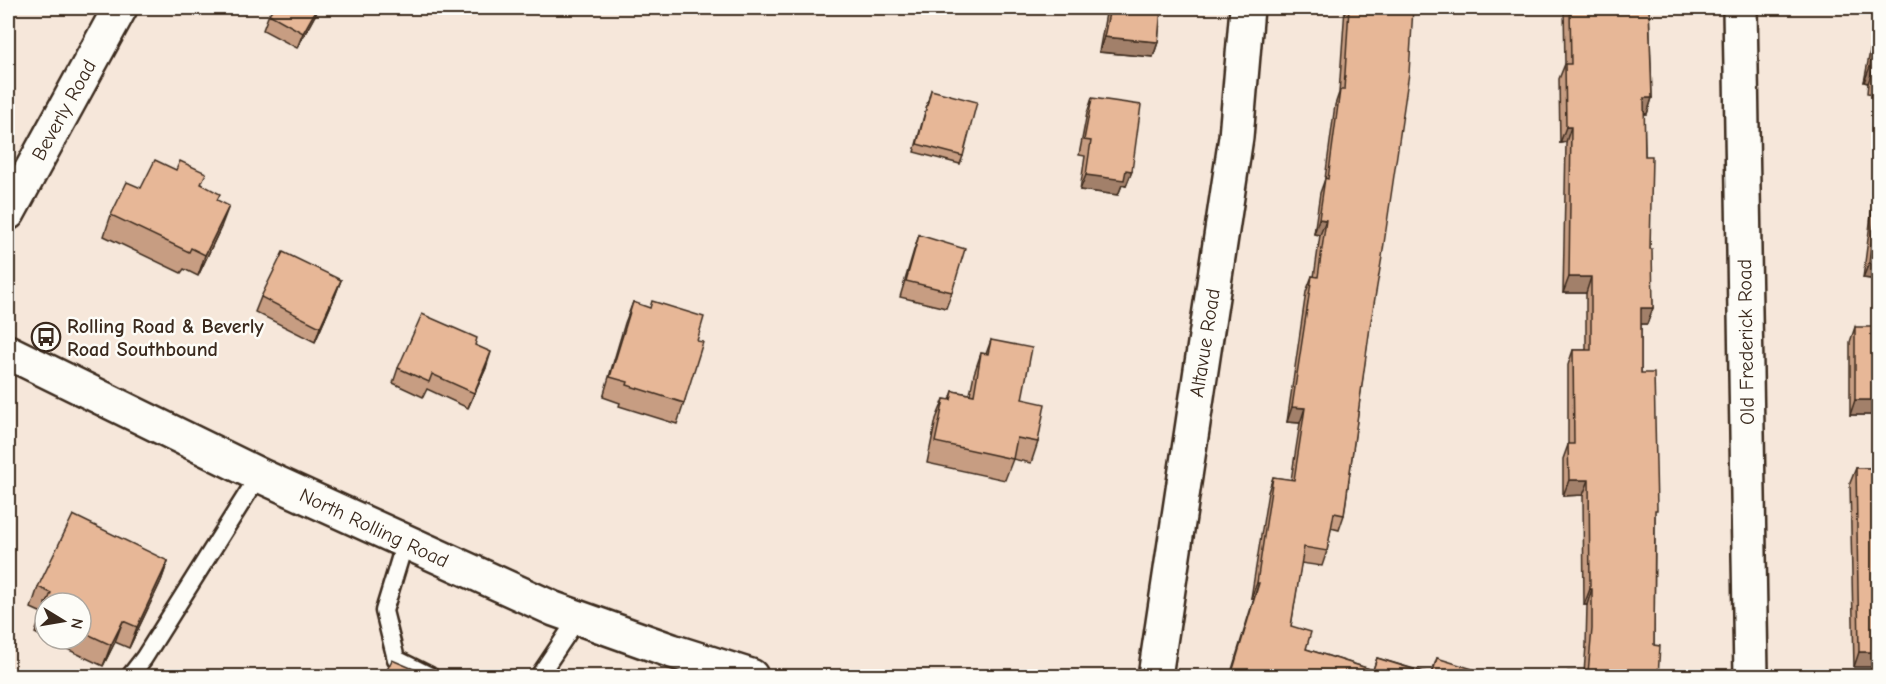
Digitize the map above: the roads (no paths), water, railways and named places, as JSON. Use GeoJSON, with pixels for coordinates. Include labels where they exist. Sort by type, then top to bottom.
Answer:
{"type":"FeatureCollection","features":[{"type":"Feature","properties":{"kind":"street","name":"Beverly Road"},"geometry":{"type":"LineString","coordinates":[[8,213],[120,8]]}},
{"type":"Feature","properties":{"kind":"street","name":"Altavue Road"},"geometry":{"type":"LineString","coordinates":[[1155,676],[1236,137],[1247,8]]}},
{"type":"Feature","properties":{"kind":"street","name":"Old Frederick Road"},"geometry":{"type":"LineString","coordinates":[[1740,8],[1757,675]]}},
{"type":"Feature","properties":{"kind":"street","name":"North Rolling Road"},"geometry":{"type":"LineString","coordinates":[[8,352],[259,475],[554,609],[751,676]]}},
{"type":"Feature","properties":{"kind":"lane"},"geometry":{"type":"LineString","coordinates":[[130,676],[144,658],[259,475]]}},
{"type":"Feature","properties":{"kind":"lane"},"geometry":{"type":"LineString","coordinates":[[405,542],[384,611],[396,658],[430,676]]}},
{"type":"Feature","properties":{"kind":"lane"},"geometry":{"type":"LineString","coordinates":[[539,676],[578,618]]}},
{"type":"Feature","properties":{"kind":"place","name":"Rolling Road & Beverly Road Southbound"},"geometry":{"type":"Point","coordinates":[46,337]}}]}
